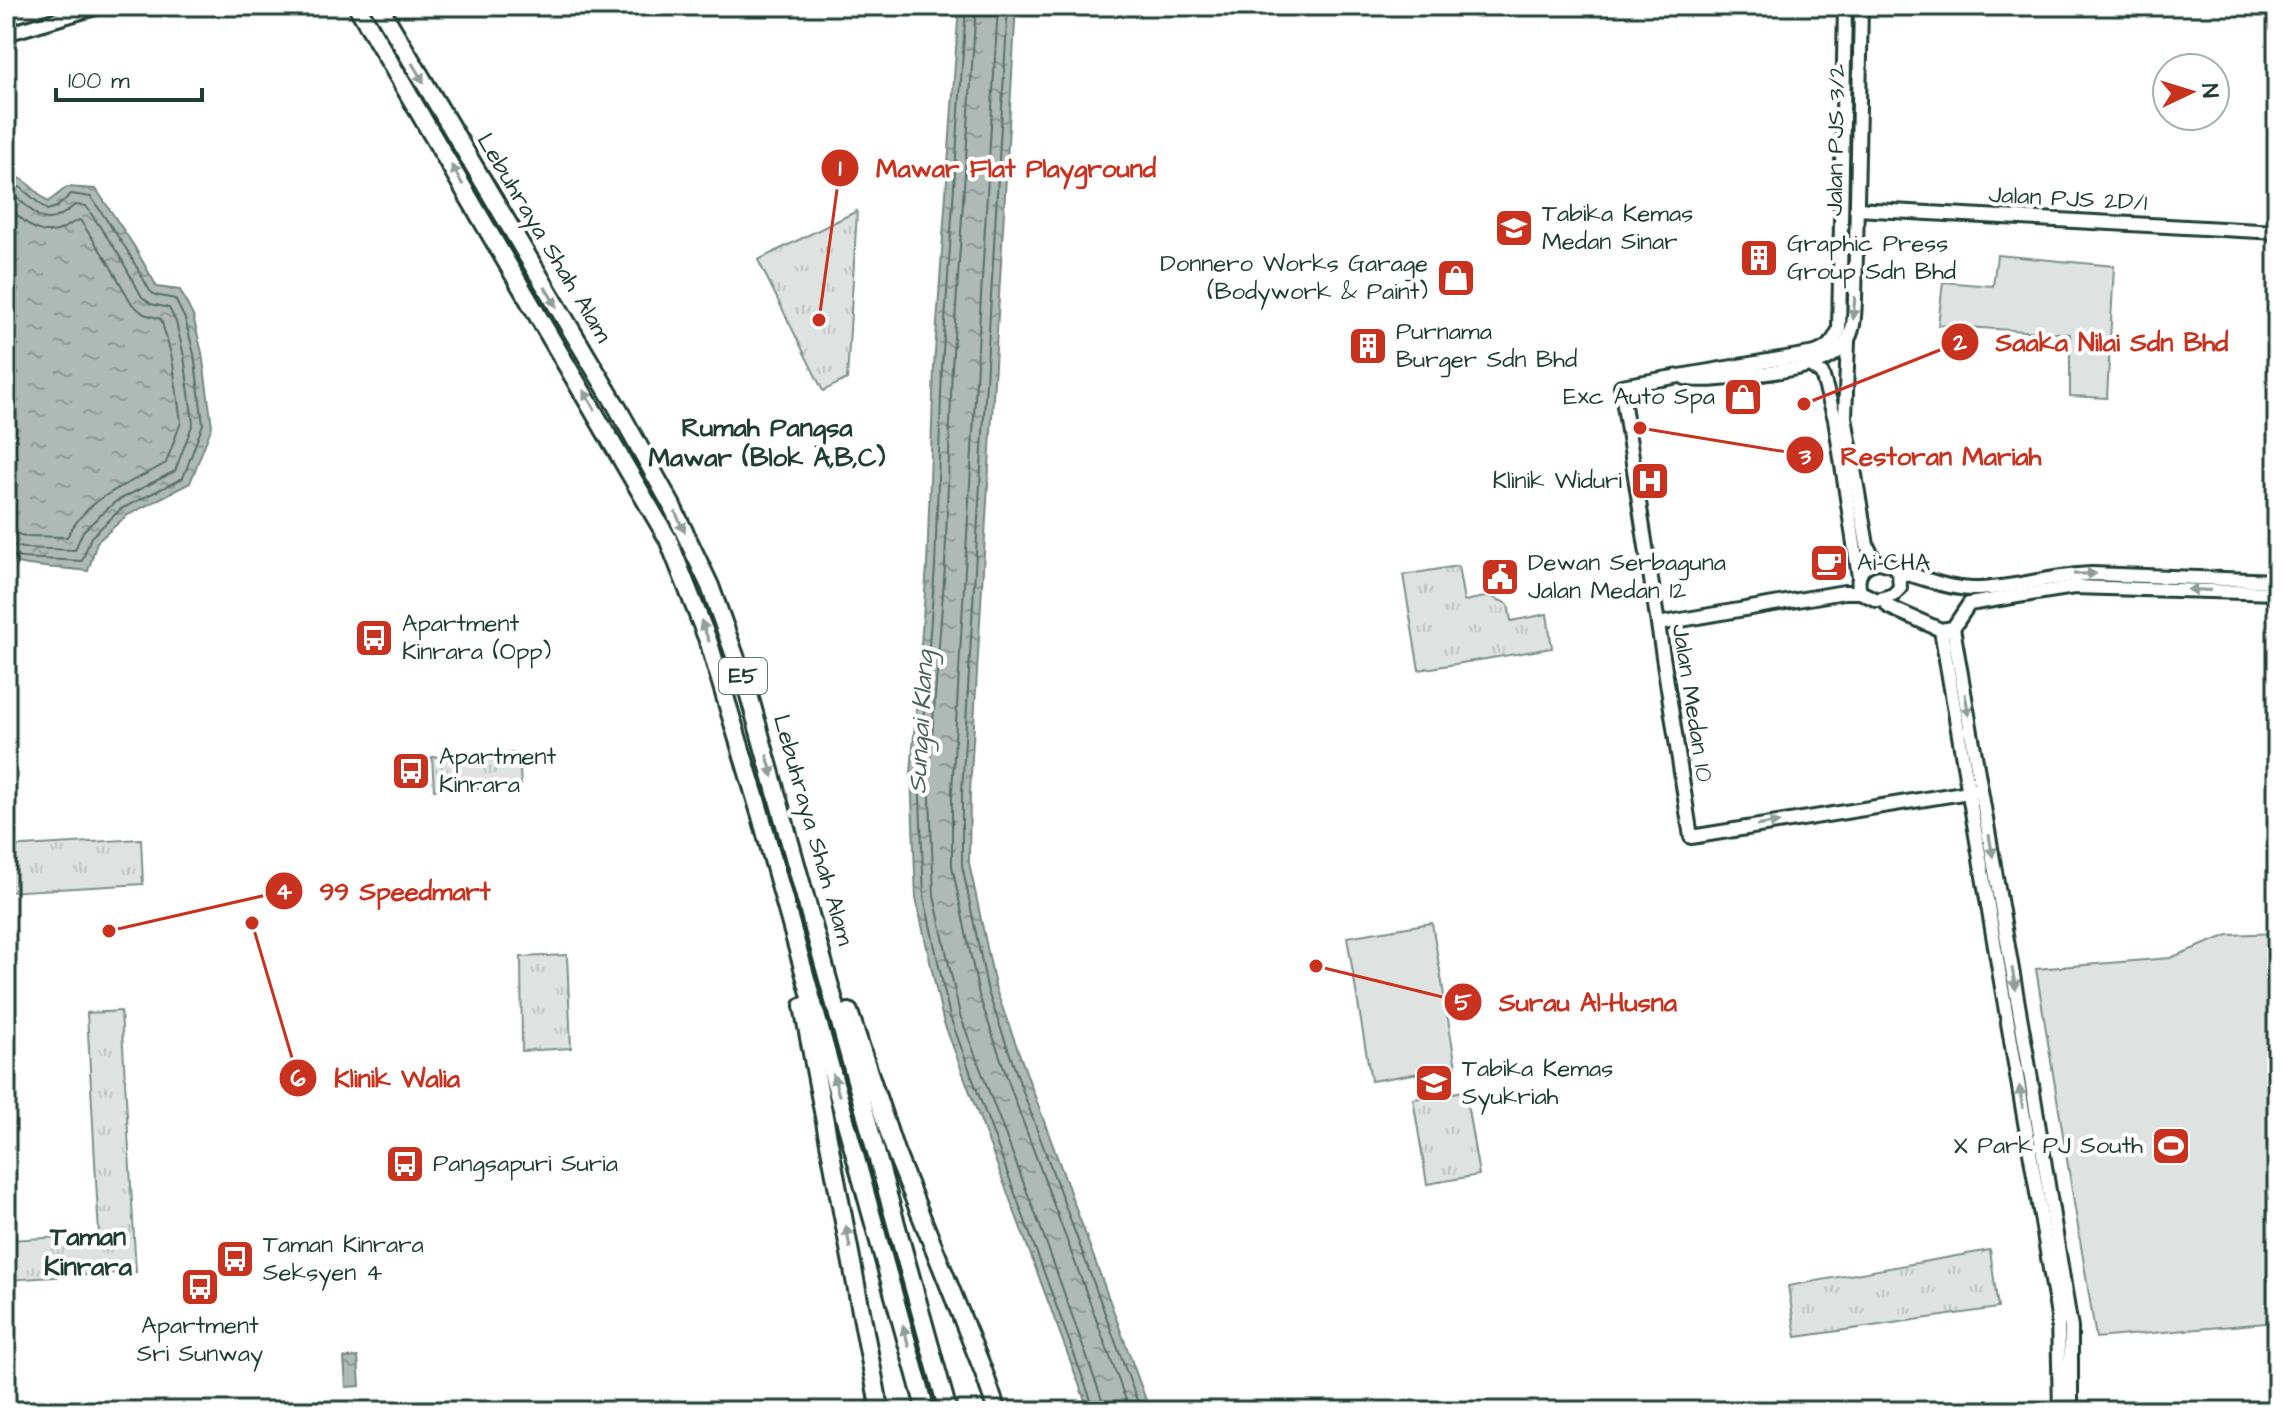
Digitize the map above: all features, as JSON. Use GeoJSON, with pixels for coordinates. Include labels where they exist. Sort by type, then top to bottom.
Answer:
{"type":"FeatureCollection","features":[{"type":"Feature","properties":{"kind":"highway","name":"Lebuhraya Shah Alam"},"geometry":{"type":"LineString","coordinates":[[357,6],[668,539],[709,643],[760,813],[926,1411]]}},
{"type":"Feature","properties":{"kind":"highway","name":"Lebuhraya Shah Alam"},"geometry":{"type":"LineString","coordinates":[[379,6],[617,407],[671,504],[710,586],[749,695],[948,1411]]}},
{"type":"Feature","properties":{"kind":"highway"},"geometry":{"type":"LineString","coordinates":[[760,813],[816,1063],[880,1411]]}},
{"type":"Feature","properties":{"kind":"highway"},"geometry":{"type":"LineString","coordinates":[[807,898],[895,1151],[997,1411]]}},
{"type":"Feature","properties":{"kind":"main road"},"geometry":{"type":"LineString","coordinates":[[6,34],[102,6]]}},
{"type":"Feature","properties":{"kind":"main road","name":"Jalan PJS 3/2"},"geometry":{"type":"LineString","coordinates":[[1829,350],[1839,330],[1845,6]]}},
{"type":"Feature","properties":{"kind":"main road","name":"Jalan PJS 3/2"},"geometry":{"type":"LineString","coordinates":[[1861,6],[1855,300],[1853,327],[1848,340],[1845,417],[1867,545],[1875,562]]}},
{"type":"Feature","properties":{"kind":"main road","name":"Jalan PJS 2D/1"},"geometry":{"type":"LineString","coordinates":[[1856,209],[2277,232]]}},
{"type":"Feature","properties":{"kind":"main road"},"geometry":{"type":"LineString","coordinates":[[1682,377],[1710,380],[1810,365],[1848,340]]}},
{"type":"Feature","properties":{"kind":"main road"},"geometry":{"type":"LineString","coordinates":[[1682,377],[1701,371],[1829,350]]}},
{"type":"Feature","properties":{"kind":"main road"},"geometry":{"type":"LineString","coordinates":[[1810,365],[1822,374],[1835,419],[1860,592]]}},
{"type":"Feature","properties":{"kind":"main road","name":"Jalan Medan 10"},"geometry":{"type":"LineString","coordinates":[[1682,377],[1621,386],[1691,837],[1975,791]]}},
{"type":"Feature","properties":{"kind":"main road"},"geometry":{"type":"LineString","coordinates":[[1859,577],[1866,566],[1875,562],[1886,563],[1899,572],[1918,575],[1954,588],[1970,589],[1991,589],[2082,574],[2277,581]]}},
{"type":"Feature","properties":{"kind":"main road"},"geometry":{"type":"LineString","coordinates":[[1658,624],[1844,592],[1860,592],[1871,598],[1883,599],[1900,588],[1899,572]]}},
{"type":"Feature","properties":{"kind":"main road"},"geometry":{"type":"LineString","coordinates":[[1947,629],[1969,604],[2074,587],[2277,593]]}},
{"type":"Feature","properties":{"kind":"main road"},"geometry":{"type":"LineString","coordinates":[[1883,599],[1889,607],[1947,629]]}},
{"type":"Feature","properties":{"kind":"main road"},"geometry":{"type":"LineString","coordinates":[[1947,629],[2071,1328],[2071,1411]]}},
{"type":"Feature","properties":{"kind":"main road"},"geometry":{"type":"LineString","coordinates":[[1975,791],[2058,1316],[2060,1411]]}},
{"type":"Feature","properties":{"kind":"green space"},"geometry":{"type":"Polygon","coordinates":[[[857,211],[847,379],[823,391],[758,260],[857,211]]]}},
{"type":"Feature","properties":{"kind":"green space"},"geometry":{"type":"Polygon","coordinates":[[[1997,255],[2114,266],[2107,398],[2070,396],[2070,334],[1938,325],[1943,282],[1993,286],[1997,255]]]}},
{"type":"Feature","properties":{"kind":"green space"},"geometry":{"type":"Polygon","coordinates":[[[1458,566],[1464,601],[1490,596],[1508,604],[1511,621],[1547,614],[1552,648],[1419,670],[1403,575],[1458,566]]]}},
{"type":"Feature","properties":{"kind":"green space"},"geometry":{"type":"Polygon","coordinates":[[[519,753],[521,786],[434,790],[432,757],[519,753]]]}},
{"type":"Feature","properties":{"kind":"green space"},"geometry":{"type":"Polygon","coordinates":[[[141,839],[143,884],[6,892],[6,847],[141,839]]]}},
{"type":"Feature","properties":{"kind":"green space"},"geometry":{"type":"Polygon","coordinates":[[[1432,923],[1456,1067],[1371,1081],[1347,937],[1432,923]]]}},
{"type":"Feature","properties":{"kind":"green space","name":"X Park PJ South"},"geometry":{"type":"Polygon","coordinates":[[[2277,933],[2277,1322],[2096,1338],[2036,969],[2170,958],[2228,935],[2277,933]]]}},
{"type":"Feature","properties":{"kind":"green space"},"geometry":{"type":"Polygon","coordinates":[[[567,955],[571,1048],[522,1051],[521,957],[567,955]]]}},
{"type":"Feature","properties":{"kind":"green space"},"geometry":{"type":"Polygon","coordinates":[[[121,1011],[136,1272],[6,1280],[6,1226],[8,1240],[99,1235],[87,1013],[121,1011]]]}},
{"type":"Feature","properties":{"kind":"green space"},"geometry":{"type":"Polygon","coordinates":[[[1465,1091],[1479,1175],[1427,1184],[1413,1099],[1465,1091]]]}},
{"type":"Feature","properties":{"kind":"green space"},"geometry":{"type":"Polygon","coordinates":[[[1990,1250],[1998,1308],[1796,1337],[1788,1286],[1990,1250]]]}},
{"type":"Feature","properties":{"kind":"water","name":"Sungai Klang"},"geometry":{"type":"Polygon","coordinates":[[[959,6],[1016,6],[970,792],[969,863],[996,990],[1150,1411],[1089,1411],[943,1020],[916,898],[911,774],[927,566],[934,367],[959,6]]]}},
{"type":"Feature","properties":{"kind":"water"},"geometry":{"type":"Polygon","coordinates":[[[6,172],[25,181],[48,202],[67,187],[96,189],[157,287],[180,290],[193,316],[202,353],[212,426],[190,483],[126,516],[97,542],[88,571],[31,565],[6,558],[6,172]]]}},
{"type":"Feature","properties":{"kind":"water"},"geometry":{"type":"Polygon","coordinates":[[[358,1357],[360,1386],[346,1387],[344,1358],[358,1357]]]}},
{"type":"Feature","properties":{"kind":"place","name":"Tabika Kemas Medan Sinar"},"geometry":{"type":"Point","coordinates":[1514,228]}},
{"type":"Feature","properties":{"kind":"place","name":"Graphic Press Group Sdn Bhd"},"geometry":{"type":"Point","coordinates":[1759,258]}},
{"type":"Feature","properties":{"kind":"place","name":"Donnero Works Garage (Bodywork & Paint)"},"geometry":{"type":"Point","coordinates":[1456,278]}},
{"type":"Feature","properties":{"kind":"place","name":"Mawar Flat Playground"},"geometry":{"type":"Point","coordinates":[819,320]}},
{"type":"Feature","properties":{"kind":"place","name":"Purnama Burger Sdn Bhd"},"geometry":{"type":"Point","coordinates":[1368,346]}},
{"type":"Feature","properties":{"kind":"place","name":"Exc Auto Spa"},"geometry":{"type":"Point","coordinates":[1743,397]}},
{"type":"Feature","properties":{"kind":"place","name":"Saaka Nilai Sdn Bhd"},"geometry":{"type":"Point","coordinates":[1804,404]}},
{"type":"Feature","properties":{"kind":"place","name":"Restoran Mariah"},"geometry":{"type":"Point","coordinates":[1640,428]}},
{"type":"Feature","properties":{"kind":"place","name":"Klinik Widuri"},"geometry":{"type":"Point","coordinates":[1650,481]}},
{"type":"Feature","properties":{"kind":"place","name":"Ai-CHA"},"geometry":{"type":"Point","coordinates":[1829,563]}},
{"type":"Feature","properties":{"kind":"place","name":"Dewan Serbaguna Jalan Medan 12"},"geometry":{"type":"Point","coordinates":[1500,577]}},
{"type":"Feature","properties":{"kind":"place","name":"Apartment Kinrara (Opp)"},"geometry":{"type":"Point","coordinates":[374,638]}},
{"type":"Feature","properties":{"kind":"place","name":"Apartment Kinrara"},"geometry":{"type":"Point","coordinates":[411,771]}},
{"type":"Feature","properties":{"kind":"place","name":"Klinik Walia"},"geometry":{"type":"Point","coordinates":[252,923]}},
{"type":"Feature","properties":{"kind":"place","name":"99 Speedmart"},"geometry":{"type":"Point","coordinates":[109,931]}},
{"type":"Feature","properties":{"kind":"place","name":"Surau Al-Husna"},"geometry":{"type":"Point","coordinates":[1316,966]}},
{"type":"Feature","properties":{"kind":"place","name":"Tabika Kemas Syukriah"},"geometry":{"type":"Point","coordinates":[1434,1083]}},
{"type":"Feature","properties":{"kind":"place","name":"X Park PJ South"},"geometry":{"type":"Point","coordinates":[2171,1146]}},
{"type":"Feature","properties":{"kind":"place","name":"Pangsapuri Suria"},"geometry":{"type":"Point","coordinates":[405,1164]}},
{"type":"Feature","properties":{"kind":"place","name":"Taman Kinrara Seksyen 4"},"geometry":{"type":"Point","coordinates":[235,1259]}},
{"type":"Feature","properties":{"kind":"place","name":"Apartment Sri Sunway"},"geometry":{"type":"Point","coordinates":[200,1287]}},
{"type":"Feature","properties":{"kind":"district","name":"Rumah Pangsa Mawar (Blok A,B,C)"},"geometry":{"type":"Point","coordinates":[767,443]}},
{"type":"Feature","properties":{"kind":"district","name":"Taman Kinrara"},"geometry":{"type":"Point","coordinates":[88,1252]}}]}
